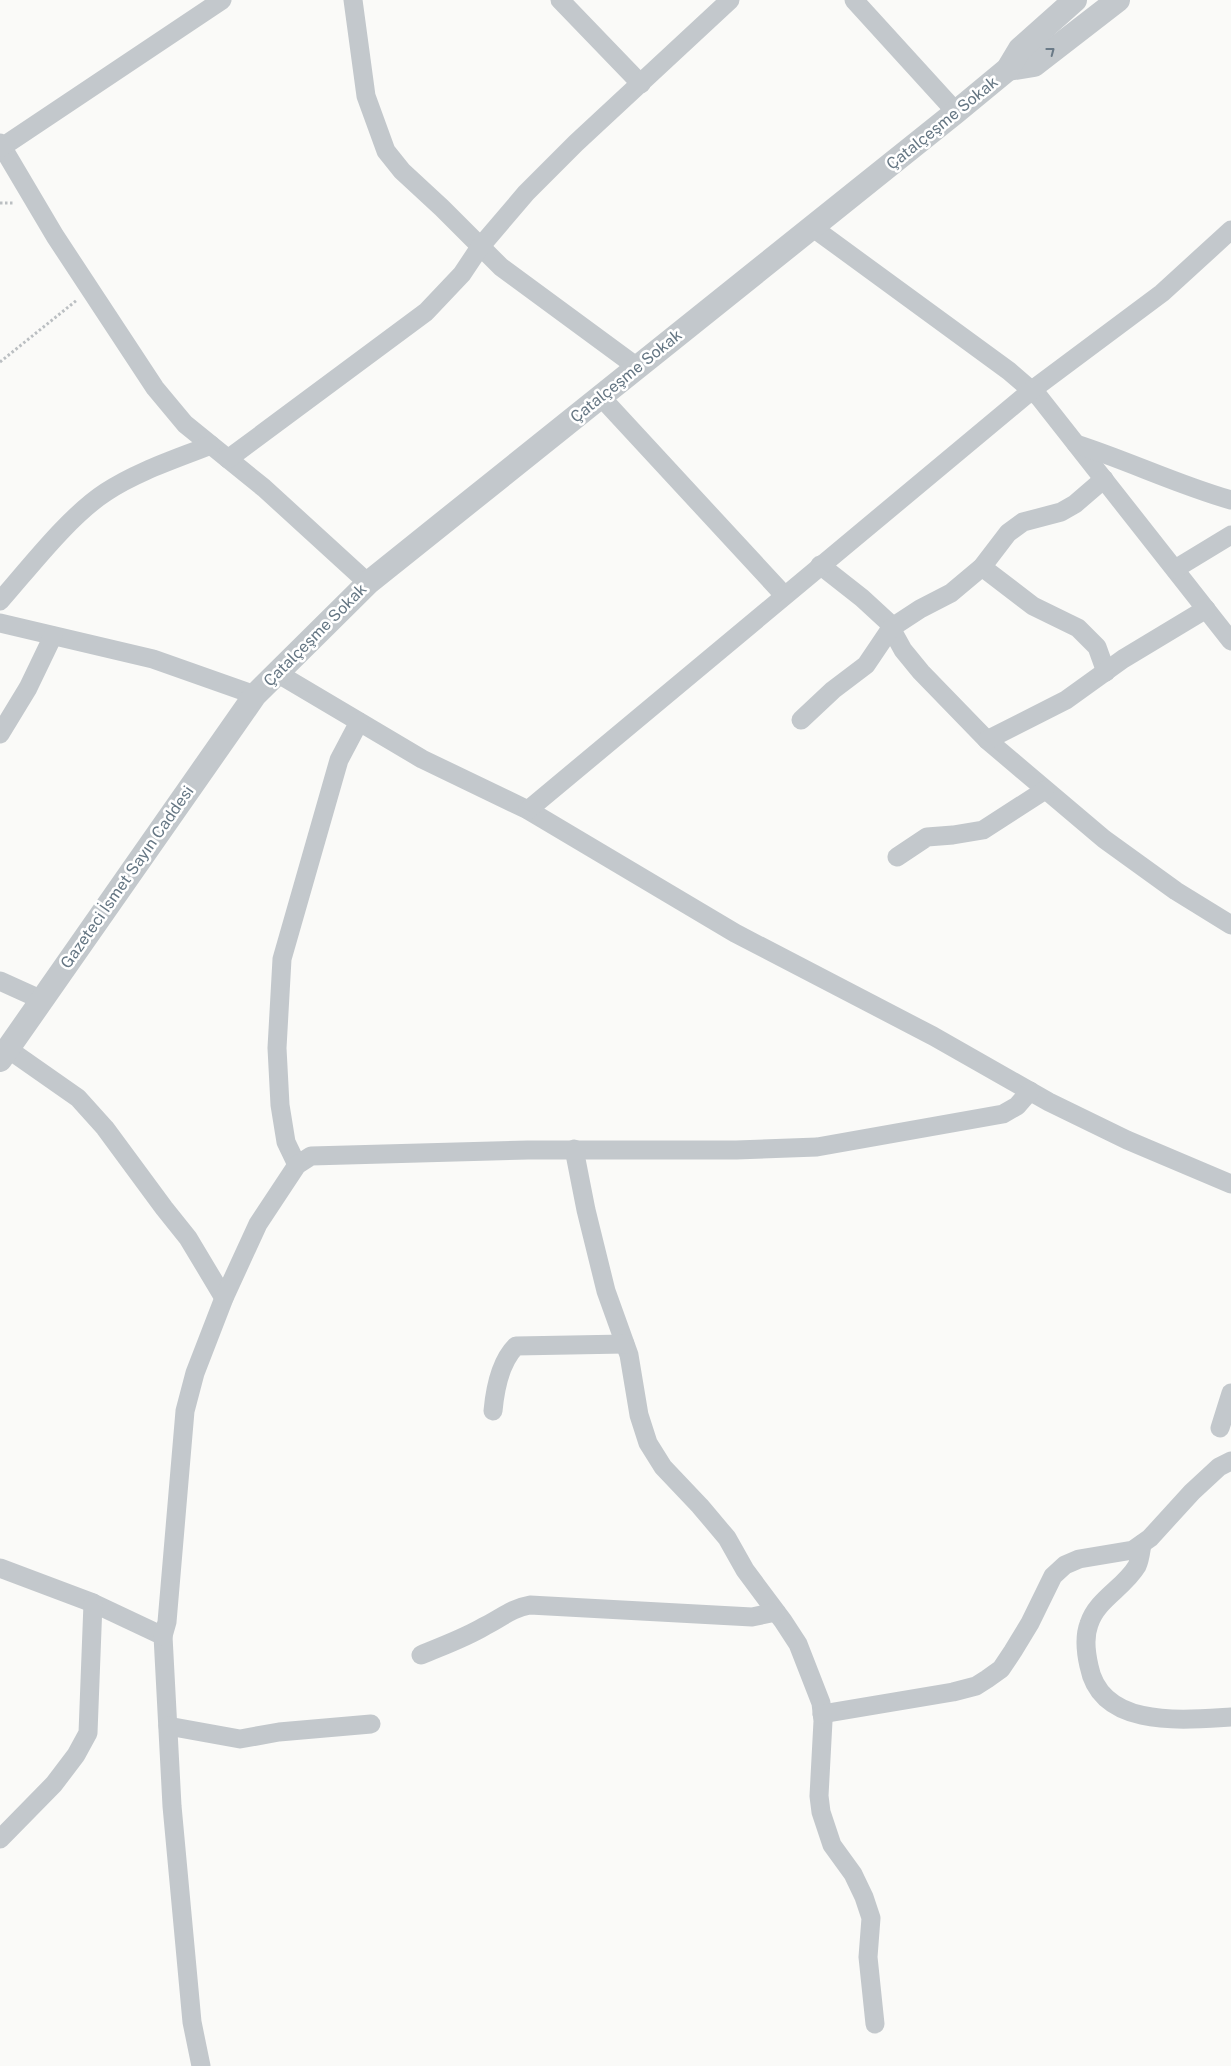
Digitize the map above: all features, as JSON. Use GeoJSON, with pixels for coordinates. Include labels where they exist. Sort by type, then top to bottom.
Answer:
{"type":"FeatureCollection","features":[{"type":"Feature","properties":{"kind":"street"},"geometry":{"type":"LineString","coordinates":[[222,0],[1,145],[55,236],[90,290],[155,388],[185,424],[264,488],[368,583]]}},
{"type":"Feature","properties":{"kind":"street"},"geometry":{"type":"LineString","coordinates":[[353,0],[366,96],[386,150],[402,171],[501,267],[637,367]]}},
{"type":"Feature","properties":{"kind":"street"},"geometry":{"type":"LineString","coordinates":[[560,0],[641,84]]}},
{"type":"Feature","properties":{"kind":"street"},"geometry":{"type":"LineString","coordinates":[[228,459],[426,312],[462,274],[480,247],[526,193],[576,143],[730,0]]}},
{"type":"Feature","properties":{"kind":"street"},"geometry":{"type":"LineString","coordinates":[[854,0],[956,112]]}},
{"type":"Feature","properties":{"kind":"street"},"geometry":{"type":"LineString","coordinates":[[1008,69],[1020,49],[1075,0]]}},
{"type":"Feature","properties":{"kind":"street"},"geometry":{"type":"LineString","coordinates":[[1008,69],[1034,65],[1118,0]]}},
{"type":"Feature","properties":{"kind":"street","name":"Çatalçeşme Sokak"},"geometry":{"type":"LineString","coordinates":[[256,695],[368,583],[1008,69]]}},
{"type":"Feature","properties":{"kind":"street"},"geometry":{"type":"LineString","coordinates":[[812,227],[1009,371],[1039,396],[1231,641]]}},
{"type":"Feature","properties":{"kind":"street"},"geometry":{"type":"LineString","coordinates":[[528,810],[1032,390],[1162,292],[1231,230]]}},
{"type":"Feature","properties":{"kind":"street"},"geometry":{"type":"LineString","coordinates":[[600,396],[784,595]]}},
{"type":"Feature","properties":{"kind":"street"},"geometry":{"type":"LineString","coordinates":[[1076,444],[1106,453],[1145,471],[1231,500]]}},
{"type":"Feature","properties":{"kind":"street"},"geometry":{"type":"LineString","coordinates":[[0,601],[49,545],[105,492],[124,481],[211,445]]}},
{"type":"Feature","properties":{"kind":"street"},"geometry":{"type":"LineString","coordinates":[[801,720],[832,690],[866,664],[891,628],[920,609],[950,593],[982,568],[1008,533],[1023,522],[1061,512],[1075,504],[1104,479]]}},
{"type":"Feature","properties":{"kind":"street"},"geometry":{"type":"LineString","coordinates":[[1175,569],[1231,535]]}},
{"type":"Feature","properties":{"kind":"street"},"geometry":{"type":"LineString","coordinates":[[820,565],[862,598],[887,621],[903,650],[921,672],[987,740],[1104,839],[1176,891],[1231,925]]}},
{"type":"Feature","properties":{"kind":"street"},"geometry":{"type":"LineString","coordinates":[[982,568],[1033,606],[1078,628],[1098,647],[1106,672]]}},
{"type":"Feature","properties":{"kind":"street"},"geometry":{"type":"LineString","coordinates":[[987,740],[1066,700],[1106,672],[1206,609]]}},
{"type":"Feature","properties":{"kind":"street"},"geometry":{"type":"LineString","coordinates":[[0,623],[153,659],[256,695]]}},
{"type":"Feature","properties":{"kind":"street"},"geometry":{"type":"LineString","coordinates":[[0,734],[28,688],[53,636]]}},
{"type":"Feature","properties":{"kind":"street"},"geometry":{"type":"LineString","coordinates":[[277,673],[422,759],[528,810],[735,933],[933,1036],[1030,1091],[1127,1140],[1231,1184]]}},
{"type":"Feature","properties":{"kind":"street","name":"Gazeteci İsmet Sayın Caddesi"},"geometry":{"type":"LineString","coordinates":[[4,1055],[256,695]]}},
{"type":"Feature","properties":{"kind":"street"},"geometry":{"type":"LineString","coordinates":[[297,1165],[286,1142],[280,1105],[277,1048],[282,958],[339,760],[359,722]]}},
{"type":"Feature","properties":{"kind":"street"},"geometry":{"type":"LineString","coordinates":[[897,857],[927,837],[983,830],[1046,790]]}},
{"type":"Feature","properties":{"kind":"street"},"geometry":{"type":"LineString","coordinates":[[0,981],[42,1000]]}},
{"type":"Feature","properties":{"kind":"street"},"geometry":{"type":"LineString","coordinates":[[4,1055],[78,1098],[105,1128],[188,1238],[224,1298]]}},
{"type":"Feature","properties":{"kind":"street"},"geometry":{"type":"LineString","coordinates":[[201,2066],[192,2022],[172,1806],[163,1636],[167,1622],[185,1410],[195,1373],[224,1298],[258,1224],[297,1165],[311,1156],[574,1150],[736,1150],[817,1147],[1003,1114],[1017,1106],[1030,1091]]}},
{"type":"Feature","properties":{"kind":"street"},"geometry":{"type":"LineString","coordinates":[[574,1150],[586,1210],[606,1291],[625,1344],[639,1415],[648,1442],[663,1467],[727,1538],[745,1570],[798,1644],[821,1703],[819,1796],[821,1812],[832,1845],[853,1874],[871,1918],[868,1957],[875,2024]]}},
{"type":"Feature","properties":{"kind":"street"},"geometry":{"type":"LineString","coordinates":[[493,1412],[495,1392],[507,1355],[516,1346],[625,1344]]}},
{"type":"Feature","properties":{"kind":"street"},"geometry":{"type":"LineString","coordinates":[[1220,1428],[1231,1393]]}},
{"type":"Feature","properties":{"kind":"street"},"geometry":{"type":"LineString","coordinates":[[822,1714],[953,1692],[976,1686],[1001,1669],[1030,1623],[1052,1576],[1065,1565],[1078,1559],[1133,1550],[1150,1538],[1192,1492],[1219,1467],[1231,1460]]}},
{"type":"Feature","properties":{"kind":"street"},"geometry":{"type":"LineString","coordinates":[[1142,1544],[1137,1565],[1100,1605],[1088,1625],[1086,1650],[1090,1672],[1098,1690],[1114,1706],[1133,1715],[1185,1719],[1231,1717]]}},
{"type":"Feature","properties":{"kind":"street"},"geometry":{"type":"LineString","coordinates":[[0,1568],[93,1603],[163,1636]]}},
{"type":"Feature","properties":{"kind":"street"},"geometry":{"type":"LineString","coordinates":[[0,1839],[54,1784],[76,1755],[88,1733],[93,1603]]}},
{"type":"Feature","properties":{"kind":"street"},"geometry":{"type":"LineString","coordinates":[[421,1655],[486,1626],[518,1607],[530,1605],[752,1617],[776,1612]]}},
{"type":"Feature","properties":{"kind":"street"},"geometry":{"type":"LineString","coordinates":[[168,1726],[240,1738],[279,1732],[371,1724]]}},
{"type":"Feature","properties":{"kind":"path"},"geometry":{"type":"LineString","coordinates":[[0,362],[90,290]]}}]}
